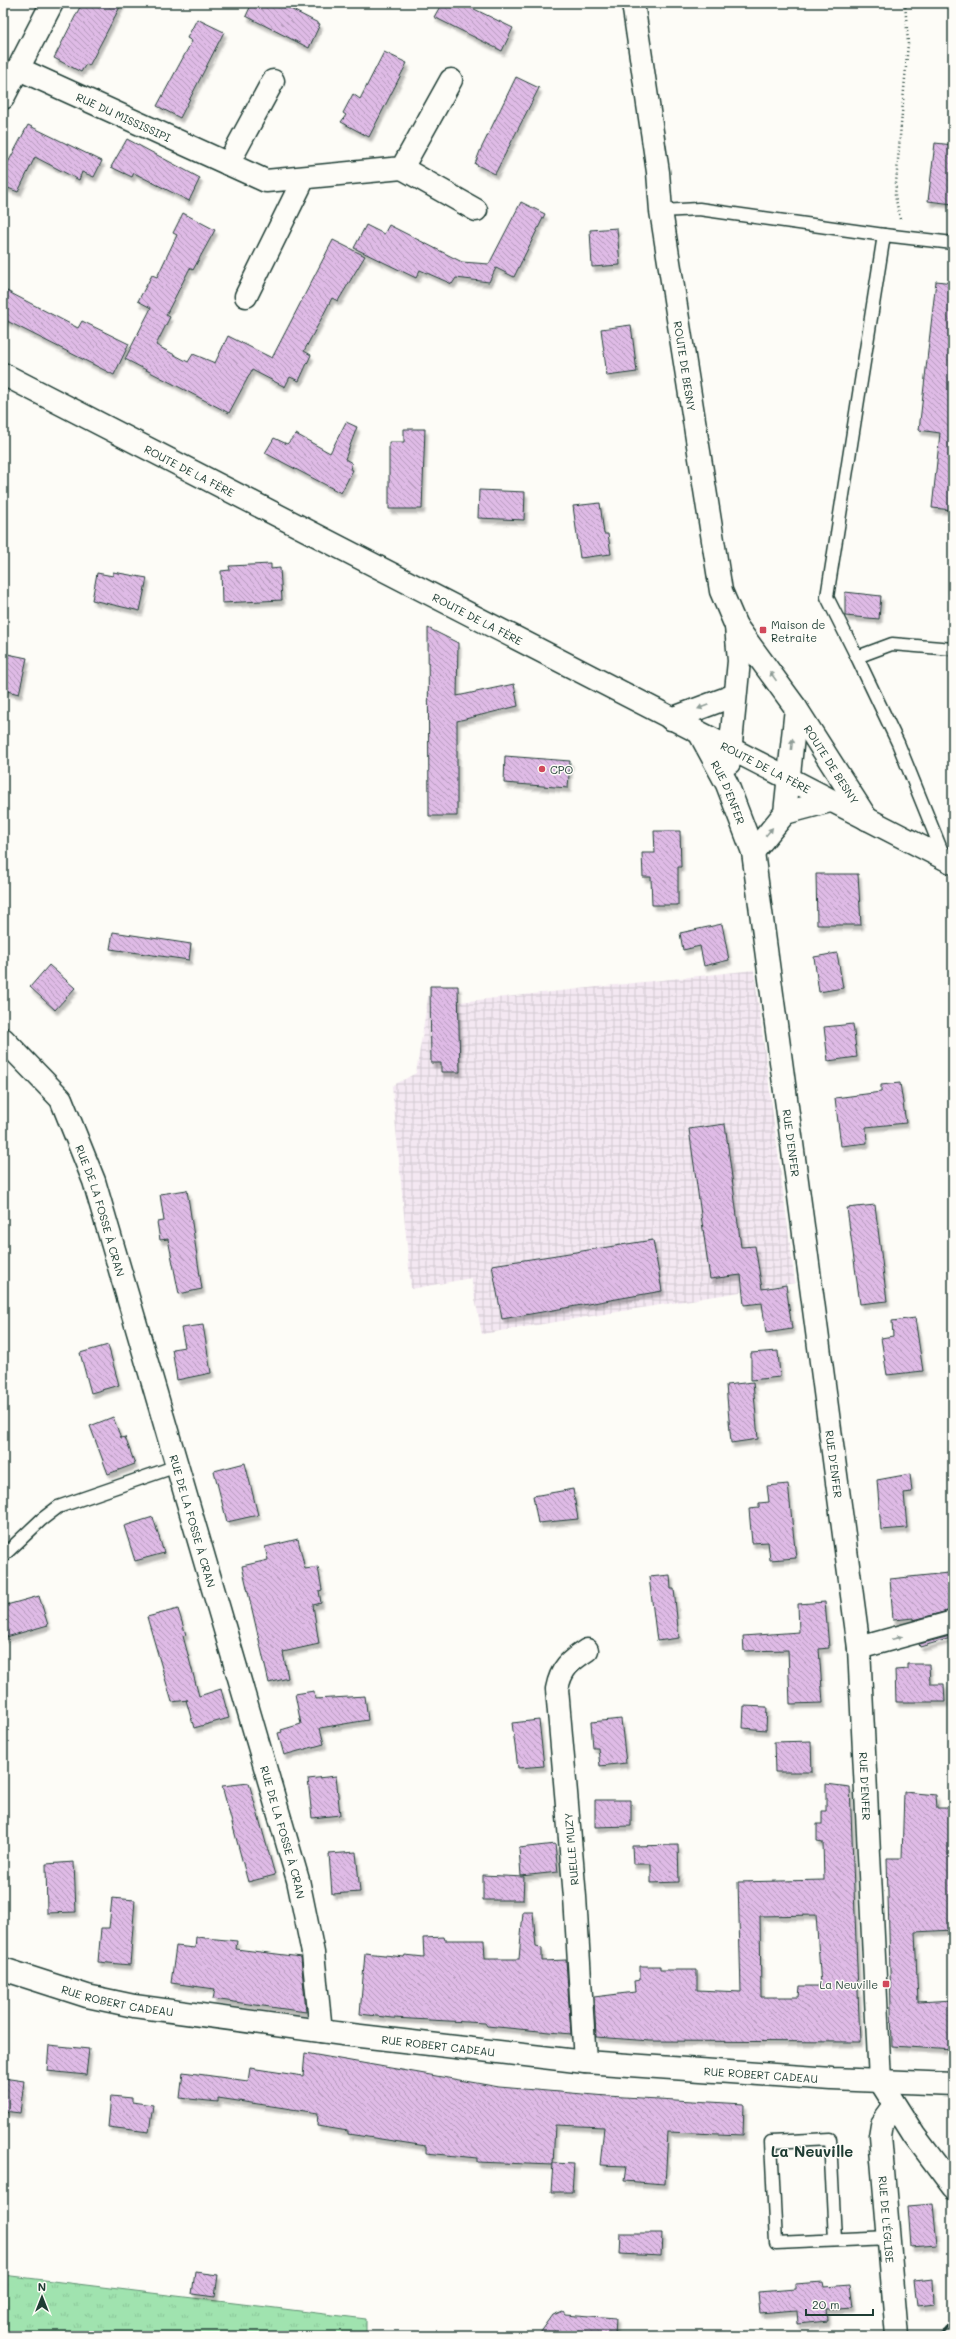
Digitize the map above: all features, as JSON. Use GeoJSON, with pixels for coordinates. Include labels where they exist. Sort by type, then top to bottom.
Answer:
{"type":"FeatureCollection","features":[{"type":"Feature","properties":{"kind":"street"},"geometry":{"type":"LineString","coordinates":[[3,98],[52,3]]}},
{"type":"Feature","properties":{"kind":"street","name":"ROUTE DE BESNY"},"geometry":{"type":"LineString","coordinates":[[633,3],[658,172],[661,211],[721,591],[736,626],[796,708],[868,820]]}},
{"type":"Feature","properties":{"kind":"street","name":"RUE DU MISSISSIPI"},"geometry":{"type":"LineString","coordinates":[[19,69],[266,181],[402,168]]}},
{"type":"Feature","properties":{"kind":"street"},"geometry":{"type":"LineString","coordinates":[[451,80],[402,168],[476,210]]}},
{"type":"Feature","properties":{"kind":"street"},"geometry":{"type":"LineString","coordinates":[[228,164],[273,81]]}},
{"type":"Feature","properties":{"kind":"street"},"geometry":{"type":"LineString","coordinates":[[246,296],[304,178]]}},
{"type":"Feature","properties":{"kind":"street","name":"ROUTE DE LA FÈRE"},"geometry":{"type":"LineString","coordinates":[[3,374],[949,861]]}},
{"type":"Feature","properties":{"kind":"street"},"geometry":{"type":"LineString","coordinates":[[727,784],[739,661],[736,626]]}},
{"type":"Feature","properties":{"kind":"street"},"geometry":{"type":"LineString","coordinates":[[671,719],[736,695]]}},
{"type":"Feature","properties":{"kind":"street","name":"ROUTE DE BESNY"},"geometry":{"type":"LineString","coordinates":[[788,779],[796,708]]}},
{"type":"Feature","properties":{"kind":"street","name":"RUE D'ENFER"},"geometry":{"type":"LineString","coordinates":[[700,734],[727,784],[752,852],[859,1648],[880,2081]]}},
{"type":"Feature","properties":{"kind":"street"},"geometry":{"type":"LineString","coordinates":[[785,813],[788,779]]}},
{"type":"Feature","properties":{"kind":"street"},"geometry":{"type":"LineString","coordinates":[[752,852],[785,813],[830,801]]}},
{"type":"Feature","properties":{"kind":"street","name":"RUE DE LA FOSSE À CRAN"},"geometry":{"type":"LineString","coordinates":[[3,1039],[61,1099],[94,1180],[298,1880],[313,1953],[321,2031]]}},
{"type":"Feature","properties":{"kind":"street"},"geometry":{"type":"LineString","coordinates":[[859,1648],[953,1622]]}},
{"type":"Feature","properties":{"kind":"street","name":"RUELLE MUZY"},"geometry":{"type":"LineString","coordinates":[[585,2062],[575,1897],[557,1689],[562,1670],[570,1661],[587,1650]]}},
{"type":"Feature","properties":{"kind":"street","name":"RUE ROBERT CADEAU"},"geometry":{"type":"LineString","coordinates":[[3,1969],[87,1996],[126,2004],[184,2014],[321,2031],[585,2062],[880,2081],[953,2084]]}},
{"type":"Feature","properties":{"kind":"street"},"geometry":{"type":"LineString","coordinates":[[880,2081],[895,2106],[953,2187]]}},
{"type":"Feature","properties":{"kind":"street","name":"RUE DE L'ÉGLISE"},"geometry":{"type":"LineString","coordinates":[[895,2106],[882,2124],[880,2136],[890,2238],[897,2336]]}},
{"type":"Feature","properties":{"kind":"lane"},"geometry":{"type":"LineString","coordinates":[[661,211],[699,209],[884,235],[953,243]]}},
{"type":"Feature","properties":{"kind":"lane"},"geometry":{"type":"LineString","coordinates":[[884,235],[827,597],[898,743],[949,861]]}},
{"type":"Feature","properties":{"kind":"lane"},"geometry":{"type":"LineString","coordinates":[[857,657],[892,644],[952,648]]}},
{"type":"Feature","properties":{"kind":"lane"},"geometry":{"type":"LineString","coordinates":[[3,1556],[41,1520],[58,1507],[177,1466]]}},
{"type":"Feature","properties":{"kind":"lane"},"geometry":{"type":"LineString","coordinates":[[835,2240],[830,2140],[771,2142],[776,2243],[890,2238]]}},
{"type":"Feature","properties":{"kind":"path"},"geometry":{"type":"LineString","coordinates":[[905,3],[908,43],[895,195],[905,237]]}},
{"type":"Feature","properties":{"kind":"shaded area"},"geometry":{"type":"Polygon","coordinates":[[[754,970],[795,1283],[482,1334],[471,1278],[411,1289],[392,1086],[416,1073],[430,986],[458,986],[459,1002],[754,970]]]}},
{"type":"Feature","properties":{"kind":"green space"},"geometry":{"type":"Polygon","coordinates":[[[3,2275],[366,2319],[366,2336],[3,2336],[3,2275]]]}},
{"type":"Feature","properties":{"kind":"building"},"geometry":{"type":"Polygon","coordinates":[[[82,3],[122,3],[89,66],[86,64],[81,72],[54,58],[82,3]]]}},
{"type":"Feature","properties":{"kind":"building"},"geometry":{"type":"Polygon","coordinates":[[[252,3],[279,3],[320,24],[309,48],[246,16],[252,3]]]}},
{"type":"Feature","properties":{"kind":"building"},"geometry":{"type":"Polygon","coordinates":[[[442,3],[462,3],[513,28],[502,51],[434,17],[442,3]]]}},
{"type":"Feature","properties":{"kind":"building"},"geometry":{"type":"Polygon","coordinates":[[[197,19],[224,32],[180,118],[157,106],[192,41],[187,38],[197,19]]]}},
{"type":"Feature","properties":{"kind":"building"},"geometry":{"type":"Polygon","coordinates":[[[384,52],[407,63],[369,137],[341,122],[346,115],[343,113],[353,94],[360,99],[384,52]]]}},
{"type":"Feature","properties":{"kind":"building"},"geometry":{"type":"Polygon","coordinates":[[[516,77],[539,88],[495,174],[475,164],[516,77]]]}},
{"type":"Feature","properties":{"kind":"building"},"geometry":{"type":"Polygon","coordinates":[[[28,125],[102,161],[94,177],[82,172],[79,180],[35,157],[18,192],[3,186],[3,172],[28,125]]]}},
{"type":"Feature","properties":{"kind":"building"},"geometry":{"type":"Polygon","coordinates":[[[127,139],[200,178],[189,201],[134,173],[132,177],[111,167],[127,139]]]}},
{"type":"Feature","properties":{"kind":"building"},"geometry":{"type":"Polygon","coordinates":[[[935,143],[953,145],[953,204],[928,201],[935,143]]]}},
{"type":"Feature","properties":{"kind":"building"},"geometry":{"type":"Polygon","coordinates":[[[521,202],[545,214],[514,277],[496,268],[489,282],[456,278],[452,284],[420,270],[416,278],[354,248],[366,225],[384,234],[389,225],[462,262],[489,264],[521,202]]]}},
{"type":"Feature","properties":{"kind":"building"},"geometry":{"type":"Polygon","coordinates":[[[183,213],[215,230],[193,270],[190,268],[166,315],[170,317],[156,345],[188,362],[193,354],[215,363],[228,336],[272,358],[333,240],[365,256],[338,301],[332,298],[304,351],[311,355],[299,381],[290,377],[285,387],[252,370],[229,413],[125,359],[151,308],[138,301],[152,275],[157,277],[177,235],[173,233],[183,213]]]}},
{"type":"Feature","properties":{"kind":"building"},"geometry":{"type":"Polygon","coordinates":[[[617,228],[620,265],[592,267],[590,230],[617,228]]]}},
{"type":"Feature","properties":{"kind":"building"},"geometry":{"type":"Polygon","coordinates":[[[936,281],[953,283],[953,510],[932,508],[940,433],[919,430],[936,281]]]}},
{"type":"Feature","properties":{"kind":"building"},"geometry":{"type":"Polygon","coordinates":[[[3,289],[78,328],[82,321],[129,344],[114,375],[3,319],[3,289]]]}},
{"type":"Feature","properties":{"kind":"building"},"geometry":{"type":"Polygon","coordinates":[[[631,325],[637,372],[607,376],[601,329],[631,325]]]}},
{"type":"Feature","properties":{"kind":"building"},"geometry":{"type":"Polygon","coordinates":[[[346,422],[357,427],[345,459],[352,463],[350,469],[353,470],[341,493],[265,453],[274,438],[287,444],[296,434],[330,453],[346,422]]]}},
{"type":"Feature","properties":{"kind":"building"},"geometry":{"type":"Polygon","coordinates":[[[404,429],[425,429],[422,509],[389,509],[389,442],[404,442],[404,429]]]}},
{"type":"Feature","properties":{"kind":"building"},"geometry":{"type":"Polygon","coordinates":[[[479,490],[525,492],[524,520],[478,518],[479,490]]]}},
{"type":"Feature","properties":{"kind":"building"},"geometry":{"type":"Polygon","coordinates":[[[600,503],[604,534],[608,534],[611,554],[580,558],[573,506],[600,503]]]}},
{"type":"Feature","properties":{"kind":"building"},"geometry":{"type":"Polygon","coordinates":[[[271,564],[271,569],[280,568],[282,600],[222,603],[221,571],[230,570],[229,566],[271,564]]]}},
{"type":"Feature","properties":{"kind":"building"},"geometry":{"type":"Polygon","coordinates":[[[113,572],[147,578],[140,611],[92,600],[97,573],[113,576],[113,572]]]}},
{"type":"Feature","properties":{"kind":"building"},"geometry":{"type":"Polygon","coordinates":[[[845,592],[881,596],[879,619],[845,616],[845,592]]]}},
{"type":"Feature","properties":{"kind":"building"},"geometry":{"type":"Polygon","coordinates":[[[428,628],[458,643],[457,696],[514,684],[518,706],[457,721],[457,816],[429,816],[428,628]]]}},
{"type":"Feature","properties":{"kind":"building"},"geometry":{"type":"Polygon","coordinates":[[[3,653],[27,658],[19,694],[3,690],[3,653]]]}},
{"type":"Feature","properties":{"kind":"building"},"geometry":{"type":"Polygon","coordinates":[[[505,756],[570,761],[568,788],[504,783],[505,756]]]}},
{"type":"Feature","properties":{"kind":"building"},"geometry":{"type":"Polygon","coordinates":[[[654,831],[680,831],[681,867],[678,867],[678,905],[652,905],[651,877],[643,877],[642,853],[655,853],[654,831]]]}},
{"type":"Feature","properties":{"kind":"building"},"geometry":{"type":"Polygon","coordinates":[[[816,874],[858,874],[861,925],[817,925],[816,874]]]}},
{"type":"Feature","properties":{"kind":"building"},"geometry":{"type":"Polygon","coordinates":[[[722,924],[729,960],[704,966],[700,946],[683,950],[680,933],[722,924]]]}},
{"type":"Feature","properties":{"kind":"building"},"geometry":{"type":"Polygon","coordinates":[[[113,932],[191,944],[189,960],[110,949],[113,932]]]}},
{"type":"Feature","properties":{"kind":"building"},"geometry":{"type":"Polygon","coordinates":[[[837,953],[843,988],[819,992],[814,957],[837,953]]]}},
{"type":"Feature","properties":{"kind":"building"},"geometry":{"type":"Polygon","coordinates":[[[49,965],[75,988],[55,1010],[30,987],[49,965]]]}},
{"type":"Feature","properties":{"kind":"building"},"geometry":{"type":"Polygon","coordinates":[[[430,986],[458,986],[460,1072],[441,1072],[441,1063],[431,1063],[430,986]]]}},
{"type":"Feature","properties":{"kind":"building"},"geometry":{"type":"Polygon","coordinates":[[[853,1024],[857,1057],[828,1061],[824,1027],[853,1024]]]}},
{"type":"Feature","properties":{"kind":"building"},"geometry":{"type":"Polygon","coordinates":[[[900,1083],[906,1123],[866,1127],[867,1143],[841,1146],[835,1098],[881,1092],[881,1085],[900,1083]]]}},
{"type":"Feature","properties":{"kind":"building"},"geometry":{"type":"Polygon","coordinates":[[[725,1124],[741,1247],[755,1246],[762,1289],[786,1285],[792,1329],[766,1333],[762,1303],[744,1305],[741,1275],[710,1279],[689,1129],[725,1124]]]}},
{"type":"Feature","properties":{"kind":"building"},"geometry":{"type":"Polygon","coordinates":[[[187,1190],[202,1289],[179,1294],[168,1239],[160,1240],[157,1222],[164,1221],[160,1194],[187,1190]]]}},
{"type":"Feature","properties":{"kind":"building"},"geometry":{"type":"Polygon","coordinates":[[[875,1205],[887,1301],[860,1304],[847,1208],[875,1205]]]}},
{"type":"Feature","properties":{"kind":"building"},"geometry":{"type":"Polygon","coordinates":[[[653,1240],[662,1291],[502,1319],[492,1265],[653,1240]]]}},
{"type":"Feature","properties":{"kind":"building"},"geometry":{"type":"Polygon","coordinates":[[[915,1318],[923,1371],[887,1375],[881,1338],[893,1336],[892,1321],[915,1318]]]}},
{"type":"Feature","properties":{"kind":"building"},"geometry":{"type":"Polygon","coordinates":[[[203,1325],[211,1373],[177,1380],[172,1349],[185,1347],[181,1328],[203,1325]]]}},
{"type":"Feature","properties":{"kind":"building"},"geometry":{"type":"Polygon","coordinates":[[[108,1345],[119,1385],[91,1393],[80,1353],[108,1345]]]}},
{"type":"Feature","properties":{"kind":"building"},"geometry":{"type":"Polygon","coordinates":[[[778,1351],[780,1377],[751,1380],[751,1353],[778,1351]]]}},
{"type":"Feature","properties":{"kind":"building"},"geometry":{"type":"Polygon","coordinates":[[[753,1382],[758,1439],[731,1443],[726,1385],[753,1382]]]}},
{"type":"Feature","properties":{"kind":"building"},"geometry":{"type":"Polygon","coordinates":[[[113,1417],[121,1438],[125,1437],[135,1464],[108,1474],[90,1426],[113,1417]]]}},
{"type":"Feature","properties":{"kind":"building"},"geometry":{"type":"Polygon","coordinates":[[[245,1463],[258,1515],[227,1522],[214,1471],[245,1463]]]}},
{"type":"Feature","properties":{"kind":"building"},"geometry":{"type":"Polygon","coordinates":[[[910,1474],[912,1492],[904,1493],[907,1528],[881,1530],[877,1480],[910,1474]]]}},
{"type":"Feature","properties":{"kind":"building"},"geometry":{"type":"Polygon","coordinates":[[[788,1484],[796,1558],[770,1560],[768,1542],[752,1543],[749,1509],[759,1508],[759,1503],[769,1502],[767,1486],[788,1484]]]}},
{"type":"Feature","properties":{"kind":"building"},"geometry":{"type":"Polygon","coordinates":[[[573,1489],[578,1519],[538,1523],[533,1496],[573,1489]]]}},
{"type":"Feature","properties":{"kind":"building"},"geometry":{"type":"Polygon","coordinates":[[[153,1517],[164,1553],[135,1561],[124,1526],[153,1517]]]}},
{"type":"Feature","properties":{"kind":"building"},"geometry":{"type":"Polygon","coordinates":[[[298,1539],[305,1569],[318,1567],[322,1590],[319,1591],[321,1603],[313,1605],[319,1644],[283,1652],[288,1678],[269,1683],[242,1566],[268,1560],[265,1547],[298,1539]]]}},
{"type":"Feature","properties":{"kind":"building"},"geometry":{"type":"Polygon","coordinates":[[[948,1573],[951,1610],[914,1620],[914,1618],[893,1620],[890,1579],[948,1573]]]}},
{"type":"Feature","properties":{"kind":"building"},"geometry":{"type":"Polygon","coordinates":[[[670,1575],[671,1589],[674,1589],[679,1638],[657,1641],[649,1577],[670,1575]]]}},
{"type":"Feature","properties":{"kind":"building"},"geometry":{"type":"Polygon","coordinates":[[[39,1596],[48,1625],[3,1638],[3,1606],[39,1596]]]}},
{"type":"Feature","properties":{"kind":"building"},"geometry":{"type":"Polygon","coordinates":[[[825,1602],[829,1648],[819,1649],[823,1703],[790,1704],[788,1650],[744,1651],[743,1636],[799,1632],[798,1604],[825,1602]]]}},
{"type":"Feature","properties":{"kind":"building"},"geometry":{"type":"Polygon","coordinates":[[[178,1609],[186,1635],[183,1636],[199,1696],[221,1689],[229,1718],[194,1728],[186,1700],[172,1702],[147,1617],[178,1609]]]}},
{"type":"Feature","properties":{"kind":"building"},"geometry":{"type":"Polygon","coordinates":[[[950,1636],[951,1638],[920,1647],[919,1644],[950,1636]]]}},
{"type":"Feature","properties":{"kind":"building"},"geometry":{"type":"Polygon","coordinates":[[[908,1664],[929,1664],[930,1684],[944,1684],[945,1702],[896,1702],[895,1670],[908,1669],[908,1664]]]}},
{"type":"Feature","properties":{"kind":"building"},"geometry":{"type":"Polygon","coordinates":[[[314,1691],[315,1699],[365,1696],[368,1720],[320,1728],[324,1744],[284,1755],[278,1733],[282,1732],[281,1730],[301,1724],[295,1694],[314,1691]]]}},
{"type":"Feature","properties":{"kind":"building"},"geometry":{"type":"Polygon","coordinates":[[[744,1706],[767,1707],[766,1730],[743,1728],[744,1706]]]}},
{"type":"Feature","properties":{"kind":"building"},"geometry":{"type":"Polygon","coordinates":[[[621,1719],[626,1763],[600,1766],[598,1748],[593,1748],[591,1722],[621,1719]]]}},
{"type":"Feature","properties":{"kind":"building"},"geometry":{"type":"Polygon","coordinates":[[[539,1720],[544,1766],[518,1768],[512,1723],[539,1720]]]}},
{"type":"Feature","properties":{"kind":"building"},"geometry":{"type":"Polygon","coordinates":[[[811,1741],[812,1772],[775,1772],[774,1742],[811,1741]]]}},
{"type":"Feature","properties":{"kind":"building"},"geometry":{"type":"Polygon","coordinates":[[[336,1776],[340,1815],[312,1818],[308,1779],[336,1776]]]}},
{"type":"Feature","properties":{"kind":"building"},"geometry":{"type":"Polygon","coordinates":[[[249,1783],[275,1875],[248,1882],[222,1786],[249,1783]]]}},
{"type":"Feature","properties":{"kind":"building"},"geometry":{"type":"Polygon","coordinates":[[[826,1784],[850,1787],[860,2042],[650,2041],[596,2037],[594,1997],[635,1992],[634,1981],[640,1980],[640,1966],[660,1966],[660,1970],[697,1970],[697,1990],[741,1992],[738,1882],[824,1880],[823,1842],[817,1841],[817,1824],[822,1824],[822,1811],[826,1811],[826,1784]],[[816,1915],[760,1916],[761,1997],[799,1997],[800,1986],[821,1986],[816,1915]]]}},
{"type":"Feature","properties":{"kind":"building"},"geometry":{"type":"Polygon","coordinates":[[[904,1792],[936,1795],[937,1808],[953,1808],[953,1930],[915,1932],[918,2002],[953,2000],[953,2050],[892,2046],[887,1858],[902,1858],[904,1792]]]}},
{"type":"Feature","properties":{"kind":"building"},"geometry":{"type":"Polygon","coordinates":[[[595,1800],[631,1800],[631,1826],[595,1827],[595,1800]]]}},
{"type":"Feature","properties":{"kind":"building"},"geometry":{"type":"Polygon","coordinates":[[[555,1844],[558,1872],[521,1876],[519,1848],[555,1844]]]}},
{"type":"Feature","properties":{"kind":"building"},"geometry":{"type":"Polygon","coordinates":[[[678,1845],[679,1882],[651,1883],[651,1864],[633,1864],[632,1846],[678,1845]]]}},
{"type":"Feature","properties":{"kind":"building"},"geometry":{"type":"Polygon","coordinates":[[[356,1852],[360,1892],[332,1894],[329,1854],[356,1852]]]}},
{"type":"Feature","properties":{"kind":"building"},"geometry":{"type":"Polygon","coordinates":[[[74,1862],[76,1912],[47,1913],[46,1864],[74,1862]]]}},
{"type":"Feature","properties":{"kind":"building"},"geometry":{"type":"Polygon","coordinates":[[[483,1875],[524,1877],[523,1900],[483,1900],[483,1875]]]}},
{"type":"Feature","properties":{"kind":"building"},"geometry":{"type":"Polygon","coordinates":[[[112,1898],[135,1900],[130,1965],[98,1962],[101,1928],[109,1928],[112,1898]]]}},
{"type":"Feature","properties":{"kind":"building"},"geometry":{"type":"Polygon","coordinates":[[[523,1912],[533,1912],[536,1947],[542,1948],[542,1961],[566,1960],[571,2034],[487,2026],[485,2023],[393,2018],[360,2014],[365,1953],[404,1957],[405,1955],[424,1957],[423,1938],[444,1937],[445,1940],[484,1940],[485,1959],[519,1959],[523,1912]]]}},
{"type":"Feature","properties":{"kind":"building"},"geometry":{"type":"Polygon","coordinates":[[[196,1937],[237,1941],[236,1949],[301,1957],[306,2012],[213,1999],[215,1989],[171,1983],[176,1946],[195,1948],[196,1937]]]}},
{"type":"Feature","properties":{"kind":"building"},"geometry":{"type":"Polygon","coordinates":[[[49,2045],[89,2049],[86,2075],[47,2071],[49,2045]]]}},
{"type":"Feature","properties":{"kind":"building"},"geometry":{"type":"Polygon","coordinates":[[[305,2053],[499,2087],[607,2096],[744,2104],[743,2135],[668,2132],[665,2184],[624,2181],[626,2166],[600,2165],[604,2127],[555,2125],[553,2165],[477,2162],[477,2158],[426,2153],[426,2146],[348,2134],[348,2131],[317,2126],[318,2113],[218,2098],[218,2102],[180,2098],[183,2072],[248,2081],[250,2068],[303,2076],[305,2053]]]}},
{"type":"Feature","properties":{"kind":"building"},"geometry":{"type":"Polygon","coordinates":[[[3,2078],[24,2081],[20,2113],[3,2111],[3,2078]]]}},
{"type":"Feature","properties":{"kind":"building"},"geometry":{"type":"Polygon","coordinates":[[[111,2096],[132,2098],[132,2102],[153,2105],[149,2132],[108,2127],[111,2096]]]}},
{"type":"Feature","properties":{"kind":"building"},"geometry":{"type":"Polygon","coordinates":[[[553,2163],[574,2164],[572,2192],[551,2192],[553,2163]]]}},
{"type":"Feature","properties":{"kind":"building"},"geometry":{"type":"Polygon","coordinates":[[[933,2204],[937,2245],[911,2247],[908,2206],[933,2204]]]}},
{"type":"Feature","properties":{"kind":"building"},"geometry":{"type":"Polygon","coordinates":[[[621,2233],[662,2233],[661,2256],[620,2254],[621,2233]]]}},
{"type":"Feature","properties":{"kind":"building"},"geometry":{"type":"Polygon","coordinates":[[[195,2272],[218,2275],[215,2297],[192,2294],[195,2272]]]}},
{"type":"Feature","properties":{"kind":"building"},"geometry":{"type":"Polygon","coordinates":[[[933,2279],[934,2304],[917,2306],[914,2281],[933,2279]]]}},
{"type":"Feature","properties":{"kind":"building"},"geometry":{"type":"Polygon","coordinates":[[[823,2282],[824,2287],[850,2285],[853,2307],[826,2309],[827,2321],[798,2324],[797,2310],[760,2313],[758,2292],[795,2289],[795,2284],[823,2282]]]}},
{"type":"Feature","properties":{"kind":"building"},"geometry":{"type":"Polygon","coordinates":[[[563,2311],[565,2314],[616,2318],[615,2336],[538,2336],[553,2315],[563,2311]]]}},
{"type":"Feature","properties":{"kind":"railway"},"geometry":{"type":"LineString","coordinates":[[940,2336],[953,2320]]}},
{"type":"Feature","properties":{"kind":"place","name":"Maison de Retraite"},"geometry":{"type":"Point","coordinates":[763,630]}},
{"type":"Feature","properties":{"kind":"place","name":"CPO"},"geometry":{"type":"Point","coordinates":[542,769]}},
{"type":"Feature","properties":{"kind":"place","name":"La Neuville"},"geometry":{"type":"Point","coordinates":[886,1984]}},
{"type":"Feature","properties":{"kind":"district","name":"La Neuville"},"geometry":{"type":"Point","coordinates":[812,2151]}}]}
